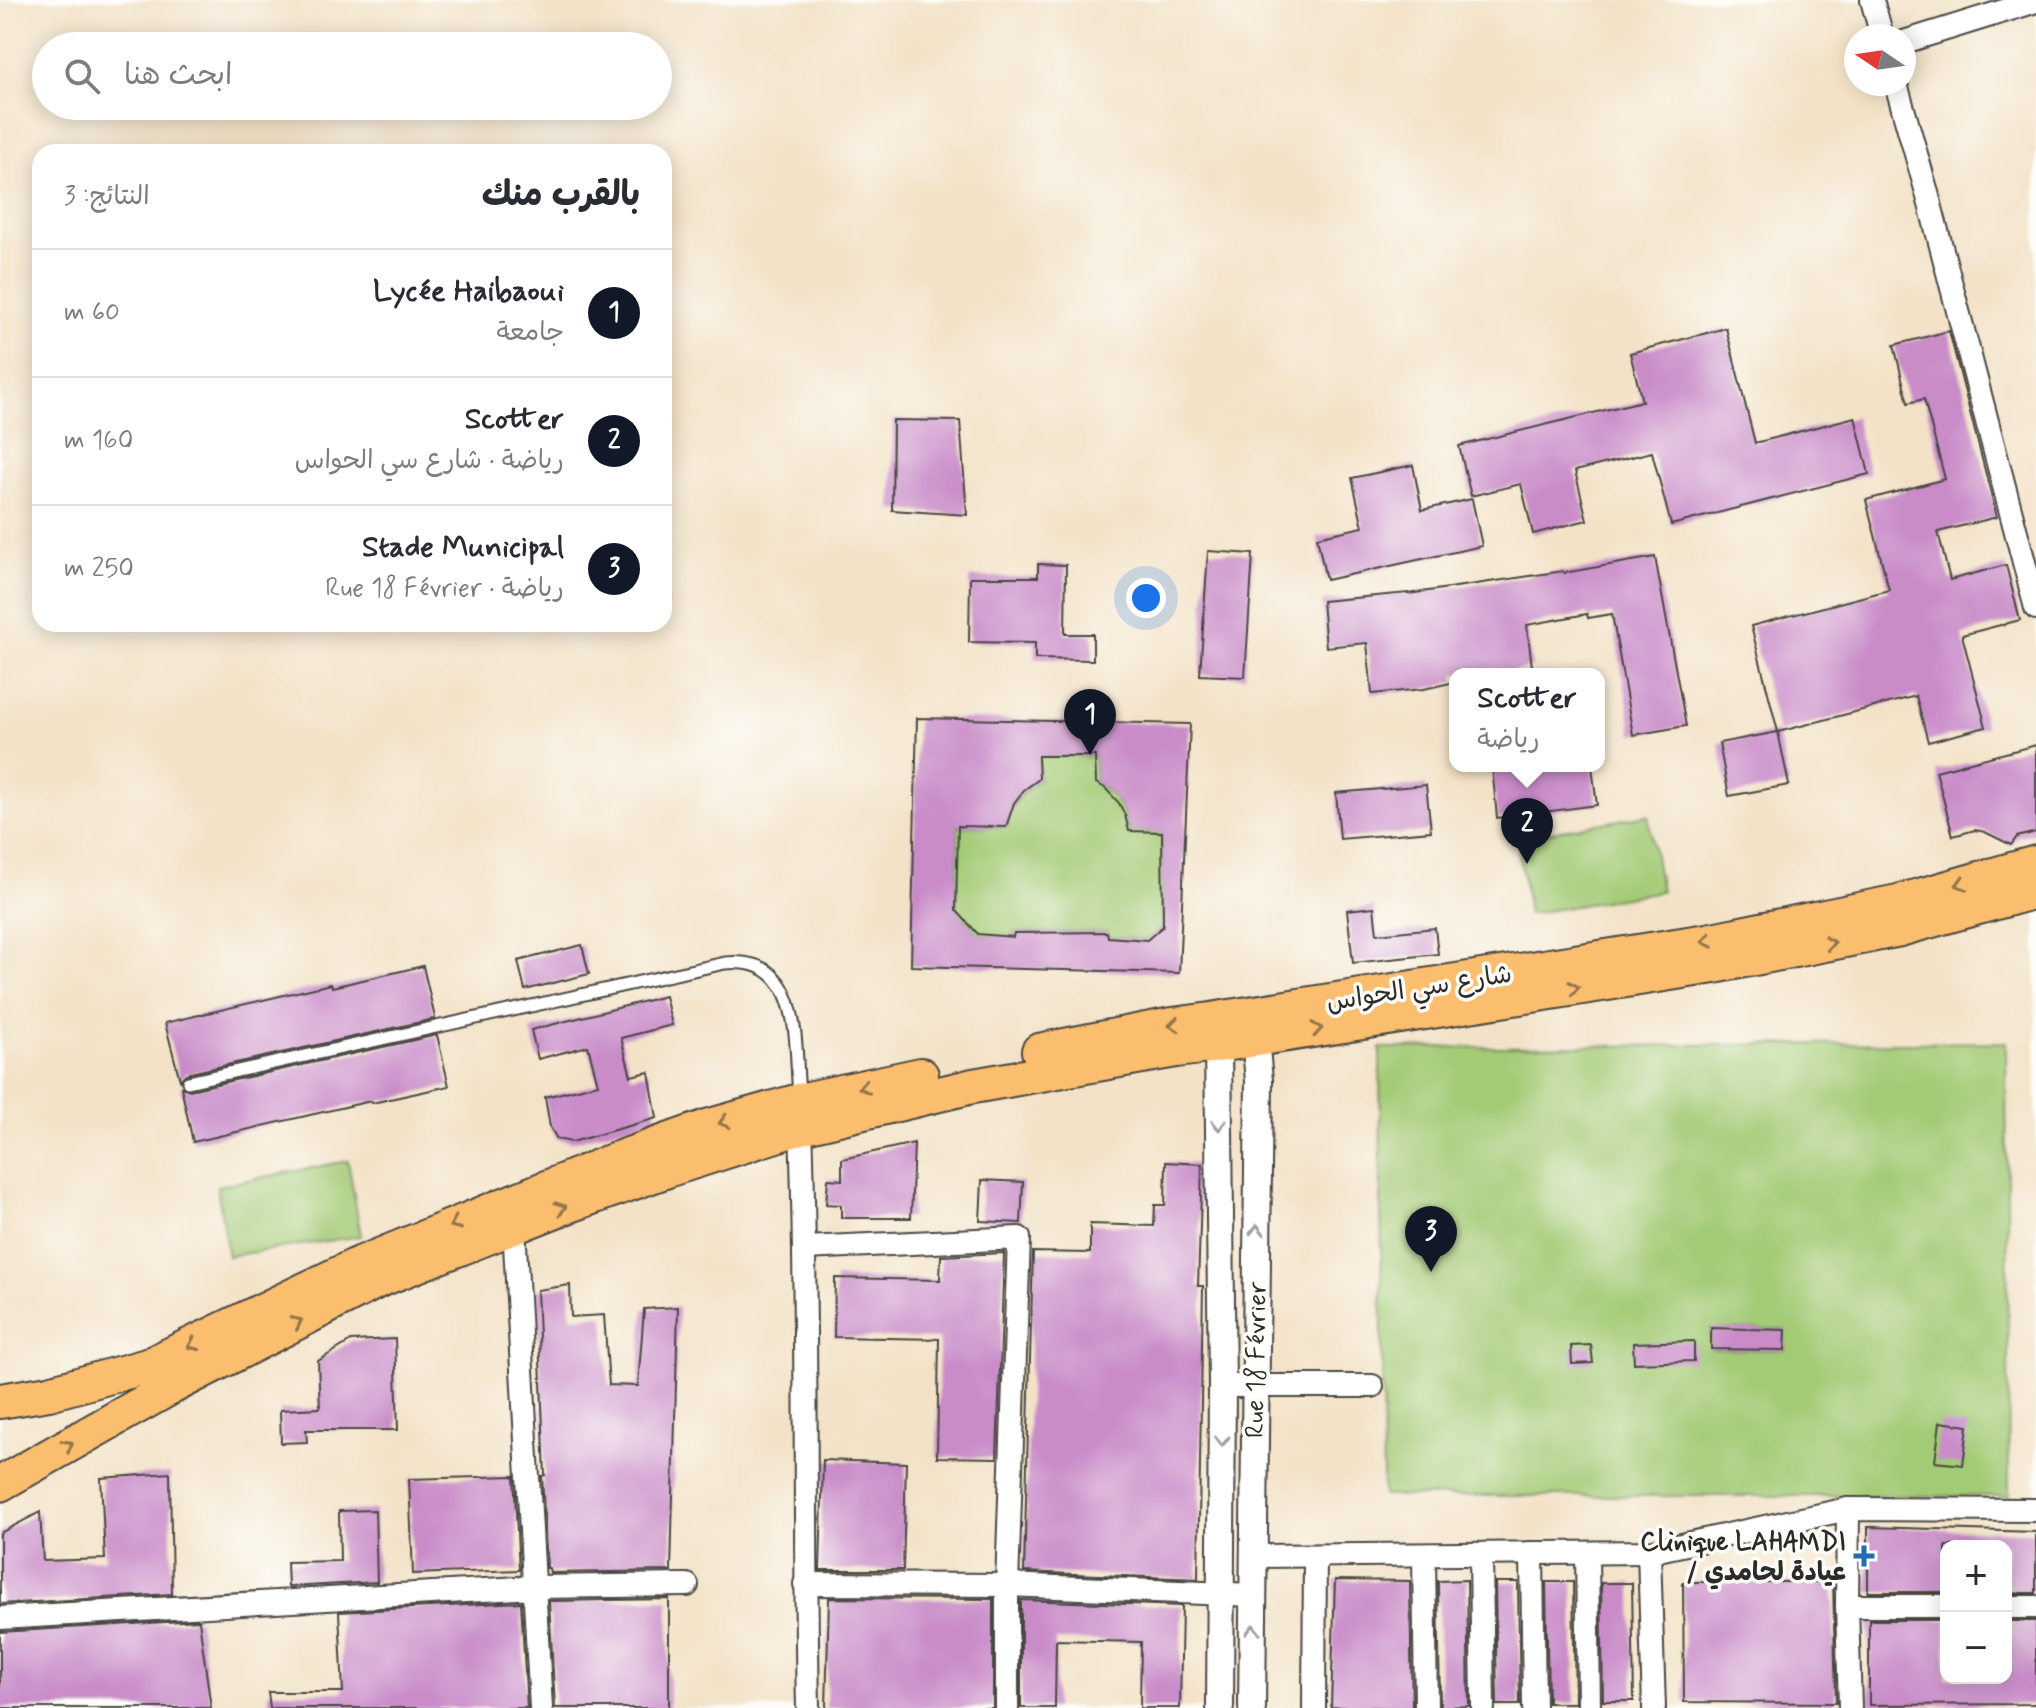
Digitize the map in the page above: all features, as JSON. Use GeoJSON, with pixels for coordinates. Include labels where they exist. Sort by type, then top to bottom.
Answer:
{"type":"FeatureCollection","features":[{"type":"Feature","properties":{"kind":"main road","name":"شارع سي الحواس"},"geometry":{"type":"LineString","coordinates":[[800,1114],[1176,1050],[1215,1032],[1707,941],[1898,902],[2036,863]]}},
{"type":"Feature","properties":{"kind":"main road","name":"شارع سي الحواس"},"geometry":{"type":"LineString","coordinates":[[1252,1026],[1714,966],[1900,929],[2036,891]]}},
{"type":"Feature","properties":{"kind":"main road"},"geometry":{"type":"LineString","coordinates":[[0,1484],[173,1386],[379,1280],[670,1169],[800,1114]]}},
{"type":"Feature","properties":{"kind":"main road"},"geometry":{"type":"LineString","coordinates":[[0,1401],[49,1393],[147,1366],[357,1265],[620,1158],[710,1126],[800,1114]]}},
{"type":"Feature","properties":{"kind":"street"},"geometry":{"type":"LineString","coordinates":[[1872,0],[1879,24]]}},
{"type":"Feature","properties":{"kind":"street"},"geometry":{"type":"LineString","coordinates":[[1916,38],[2036,1]]}},
{"type":"Feature","properties":{"kind":"street"},"geometry":{"type":"LineString","coordinates":[[1899,96],[2035,599]]}},
{"type":"Feature","properties":{"kind":"street","name":"Rue 18 Février"},"geometry":{"type":"LineString","coordinates":[[1252,1026],[1259,1080],[1252,1708]]}},
{"type":"Feature","properties":{"kind":"street","name":"Rue 18 Février"},"geometry":{"type":"LineString","coordinates":[[1215,1032],[1222,1386],[1220,1708]]}},
{"type":"Feature","properties":{"kind":"street"},"geometry":{"type":"LineString","coordinates":[[800,1114],[805,1248],[808,1708]]}},
{"type":"Feature","properties":{"kind":"street"},"geometry":{"type":"LineString","coordinates":[[514,1227],[541,1708]]}},
{"type":"Feature","properties":{"kind":"street"},"geometry":{"type":"LineString","coordinates":[[805,1248],[1019,1238],[1007,1585],[1007,1708]]}},
{"type":"Feature","properties":{"kind":"street"},"geometry":{"type":"LineString","coordinates":[[1222,1386],[1372,1386]]}},
{"type":"Feature","properties":{"kind":"street"},"geometry":{"type":"LineString","coordinates":[[1253,1556],[1649,1552],[1848,1509],[2036,1510]]}},
{"type":"Feature","properties":{"kind":"street"},"geometry":{"type":"LineString","coordinates":[[1848,1509],[1850,1708]]}},
{"type":"Feature","properties":{"kind":"street"},"geometry":{"type":"LineString","coordinates":[[1649,1552],[1654,1708]]}},
{"type":"Feature","properties":{"kind":"street"},"geometry":{"type":"LineString","coordinates":[[1532,1553],[1534,1708]]}},
{"type":"Feature","properties":{"kind":"street"},"geometry":{"type":"LineString","coordinates":[[1587,1553],[1589,1708]]}},
{"type":"Feature","properties":{"kind":"street"},"geometry":{"type":"LineString","coordinates":[[1481,1554],[1483,1708]]}},
{"type":"Feature","properties":{"kind":"street"},"geometry":{"type":"LineString","coordinates":[[1424,1555],[1426,1708]]}},
{"type":"Feature","properties":{"kind":"street"},"geometry":{"type":"LineString","coordinates":[[1314,1708],[1315,1556]]}},
{"type":"Feature","properties":{"kind":"street"},"geometry":{"type":"LineString","coordinates":[[805,1584],[1007,1585],[1253,1595]]}},
{"type":"Feature","properties":{"kind":"street"},"geometry":{"type":"LineString","coordinates":[[0,1618],[535,1587],[687,1585]]}},
{"type":"Feature","properties":{"kind":"street"},"geometry":{"type":"LineString","coordinates":[[1847,1606],[1940,1606]]}},
{"type":"Feature","properties":{"kind":"street"},"geometry":{"type":"LineString","coordinates":[[2012,1607],[2036,1607]]}},
{"type":"Feature","properties":{"kind":"lane"},"geometry":{"type":"LineString","coordinates":[[188,1082],[737,962],[761,967],[772,974],[787,993],[793,1016],[800,1114]]}},
{"type":"Feature","properties":{"kind":"green space"},"geometry":{"type":"Polygon","coordinates":[[[1038,756],[1095,756],[1096,783],[1118,803],[1129,831],[1162,832],[1163,926],[1147,940],[1108,937],[1107,932],[1014,933],[1013,937],[978,934],[956,910],[958,826],[1007,827],[1018,800],[1039,779],[1038,756]]]}},
{"type":"Feature","properties":{"kind":"green space"},"geometry":{"type":"Polygon","coordinates":[[[1648,815],[1661,891],[1529,914],[1517,838],[1648,815]]]}},
{"type":"Feature","properties":{"kind":"green space"},"geometry":{"type":"Polygon","coordinates":[[[2006,1042],[2009,1496],[1383,1496],[1380,1048],[2006,1042]],[[1711,1329],[1711,1349],[1785,1350],[1785,1330],[1711,1329]]]}},
{"type":"Feature","properties":{"kind":"green space"},"geometry":{"type":"Polygon","coordinates":[[[348,1161],[361,1236],[228,1256],[217,1186],[348,1161]]]}},
{"type":"Feature","properties":{"kind":"building"},"geometry":{"type":"Polygon","coordinates":[[[1726,328],[1755,443],[1855,417],[1869,474],[1671,525],[1652,452],[1575,471],[1587,520],[1533,534],[1521,484],[1471,496],[1459,446],[1642,401],[1630,353],[1726,328]]]}},
{"type":"Feature","properties":{"kind":"building"},"geometry":{"type":"Polygon","coordinates":[[[1949,331],[1997,517],[1938,532],[1950,580],[2006,565],[2020,620],[1962,635],[1986,727],[1928,742],[1916,696],[1778,732],[1751,626],[1889,590],[1866,500],[1945,479],[1924,399],[1908,403],[1894,345],[1949,331]]]}},
{"type":"Feature","properties":{"kind":"building"},"geometry":{"type":"Polygon","coordinates":[[[893,420],[960,421],[967,515],[892,510],[893,420]]]}},
{"type":"Feature","properties":{"kind":"building"},"geometry":{"type":"Polygon","coordinates":[[[1413,465],[1422,510],[1472,499],[1482,546],[1326,580],[1317,537],[1363,527],[1352,478],[1413,465]]]}},
{"type":"Feature","properties":{"kind":"building"},"geometry":{"type":"Polygon","coordinates":[[[1208,551],[1253,554],[1245,677],[1200,675],[1208,551]]]}},
{"type":"Feature","properties":{"kind":"building"},"geometry":{"type":"Polygon","coordinates":[[[1655,557],[1686,726],[1633,735],[1612,614],[1588,618],[1587,614],[1527,625],[1532,667],[1449,668],[1449,683],[1424,689],[1372,694],[1367,643],[1326,647],[1322,601],[1408,594],[1655,557]]]}},
{"type":"Feature","properties":{"kind":"building"},"geometry":{"type":"Polygon","coordinates":[[[1038,564],[1066,565],[1065,634],[1093,634],[1093,660],[1035,659],[1035,643],[969,642],[970,577],[1038,577],[1038,564]]]}},
{"type":"Feature","properties":{"kind":"building"},"geometry":{"type":"Polygon","coordinates":[[[917,718],[1190,724],[1179,973],[911,966],[917,718]],[[1038,756],[1039,779],[1024,790],[1014,803],[1006,827],[958,826],[956,910],[978,934],[1013,937],[1014,933],[1107,932],[1108,937],[1147,940],[1163,926],[1162,832],[1129,831],[1119,803],[1096,783],[1095,756],[1038,756]]]}},
{"type":"Feature","properties":{"kind":"building"},"geometry":{"type":"Polygon","coordinates":[[[1778,732],[1789,785],[1729,796],[1719,743],[1778,732]]]}},
{"type":"Feature","properties":{"kind":"building"},"geometry":{"type":"Polygon","coordinates":[[[2036,745],[2036,832],[2017,837],[2011,845],[1975,830],[1953,836],[1936,771],[2036,745]]]}},
{"type":"Feature","properties":{"kind":"building"},"geometry":{"type":"Polygon","coordinates":[[[1493,772],[1593,772],[1597,805],[1497,818],[1493,772]]]}},
{"type":"Feature","properties":{"kind":"building"},"geometry":{"type":"Polygon","coordinates":[[[1426,785],[1431,831],[1340,839],[1336,793],[1426,785]]]}},
{"type":"Feature","properties":{"kind":"building"},"geometry":{"type":"Polygon","coordinates":[[[1374,907],[1377,934],[1435,928],[1438,954],[1353,963],[1347,910],[1374,907]]]}},
{"type":"Feature","properties":{"kind":"building"},"geometry":{"type":"Polygon","coordinates":[[[582,945],[589,974],[525,990],[518,961],[582,945]]]}},
{"type":"Feature","properties":{"kind":"building"},"geometry":{"type":"Polygon","coordinates":[[[423,966],[434,1019],[186,1074],[180,1080],[165,1023],[423,966]]]}},
{"type":"Feature","properties":{"kind":"building"},"geometry":{"type":"Polygon","coordinates":[[[665,996],[672,1025],[621,1038],[631,1076],[649,1072],[657,1118],[572,1142],[557,1139],[550,1127],[545,1097],[598,1084],[588,1046],[538,1059],[531,1030],[665,996]]]}},
{"type":"Feature","properties":{"kind":"building"},"geometry":{"type":"Polygon","coordinates":[[[437,1035],[449,1086],[193,1142],[181,1087],[190,1090],[437,1035]]]}},
{"type":"Feature","properties":{"kind":"building"},"geometry":{"type":"Polygon","coordinates":[[[914,1143],[911,1218],[841,1218],[841,1205],[826,1204],[828,1179],[842,1180],[842,1159],[914,1143]]]}},
{"type":"Feature","properties":{"kind":"building"},"geometry":{"type":"Polygon","coordinates":[[[1166,1162],[1202,1164],[1198,1286],[1203,1286],[1198,1579],[1024,1572],[1033,1252],[1090,1253],[1090,1224],[1154,1226],[1155,1205],[1165,1205],[1166,1162]]]}},
{"type":"Feature","properties":{"kind":"building"},"geometry":{"type":"Polygon","coordinates":[[[982,1180],[1023,1182],[1021,1223],[980,1221],[982,1180]]]}},
{"type":"Feature","properties":{"kind":"building"},"geometry":{"type":"Polygon","coordinates":[[[1004,1253],[997,1458],[937,1457],[939,1339],[834,1337],[835,1278],[940,1280],[941,1256],[1004,1253]]]}},
{"type":"Feature","properties":{"kind":"building"},"geometry":{"type":"Polygon","coordinates":[[[570,1285],[571,1317],[604,1315],[609,1385],[638,1386],[644,1309],[678,1307],[671,1571],[550,1573],[547,1568],[537,1290],[570,1285]]]}},
{"type":"Feature","properties":{"kind":"building"},"geometry":{"type":"Polygon","coordinates":[[[1711,1328],[1786,1330],[1785,1350],[1711,1349],[1711,1328]]]}},
{"type":"Feature","properties":{"kind":"building"},"geometry":{"type":"Polygon","coordinates":[[[395,1339],[398,1430],[306,1430],[307,1442],[281,1443],[280,1410],[320,1408],[318,1361],[351,1341],[395,1339]]]}},
{"type":"Feature","properties":{"kind":"building"},"geometry":{"type":"Polygon","coordinates":[[[1694,1341],[1694,1361],[1634,1363],[1633,1343],[1694,1341]]]}},
{"type":"Feature","properties":{"kind":"building"},"geometry":{"type":"Polygon","coordinates":[[[1591,1345],[1593,1363],[1572,1364],[1571,1346],[1591,1345]]]}},
{"type":"Feature","properties":{"kind":"building"},"geometry":{"type":"Polygon","coordinates":[[[1940,1422],[1968,1426],[1963,1465],[1935,1462],[1940,1422]]]}},
{"type":"Feature","properties":{"kind":"building"},"geometry":{"type":"Polygon","coordinates":[[[823,1460],[906,1463],[903,1570],[820,1570],[823,1460]]]}},
{"type":"Feature","properties":{"kind":"building"},"geometry":{"type":"Polygon","coordinates":[[[170,1473],[172,1594],[0,1604],[0,1533],[40,1512],[43,1561],[105,1559],[101,1478],[170,1473]]]}},
{"type":"Feature","properties":{"kind":"building"},"geometry":{"type":"Polygon","coordinates":[[[514,1476],[519,1570],[413,1574],[409,1479],[514,1476]]]}},
{"type":"Feature","properties":{"kind":"building"},"geometry":{"type":"Polygon","coordinates":[[[375,1510],[377,1582],[288,1587],[287,1562],[340,1561],[339,1511],[375,1510]]]}},
{"type":"Feature","properties":{"kind":"building"},"geometry":{"type":"Polygon","coordinates":[[[1868,1527],[2036,1532],[2036,1593],[2012,1593],[2012,1540],[1940,1540],[1940,1592],[1868,1592],[1868,1527]]]}},
{"type":"Feature","properties":{"kind":"building"},"geometry":{"type":"Polygon","coordinates":[[[1335,1580],[1410,1581],[1412,1708],[1331,1707],[1335,1580]]]}},
{"type":"Feature","properties":{"kind":"building"},"geometry":{"type":"Polygon","coordinates":[[[1467,1580],[1469,1706],[1440,1707],[1438,1581],[1467,1580]]]}},
{"type":"Feature","properties":{"kind":"building"},"geometry":{"type":"Polygon","coordinates":[[[1495,1582],[1518,1582],[1520,1705],[1497,1705],[1495,1582]]]}},
{"type":"Feature","properties":{"kind":"building"},"geometry":{"type":"Polygon","coordinates":[[[1546,1582],[1573,1582],[1575,1703],[1548,1703],[1546,1582]]]}},
{"type":"Feature","properties":{"kind":"building"},"geometry":{"type":"Polygon","coordinates":[[[1683,1582],[1833,1582],[1836,1703],[1684,1702],[1683,1582]]]}},
{"type":"Feature","properties":{"kind":"building"},"geometry":{"type":"Polygon","coordinates":[[[1601,1583],[1632,1583],[1634,1701],[1603,1701],[1601,1583]]]}},
{"type":"Feature","properties":{"kind":"building"},"geometry":{"type":"Polygon","coordinates":[[[829,1598],[993,1599],[993,1708],[826,1708],[829,1598]]]}},
{"type":"Feature","properties":{"kind":"building"},"geometry":{"type":"Polygon","coordinates":[[[669,1599],[669,1708],[555,1708],[549,1601],[669,1599]]]}},
{"type":"Feature","properties":{"kind":"building"},"geometry":{"type":"Polygon","coordinates":[[[1021,1600],[1182,1606],[1180,1708],[1140,1708],[1141,1642],[1056,1640],[1055,1708],[1021,1708],[1021,1600]]]}},
{"type":"Feature","properties":{"kind":"building"},"geometry":{"type":"Polygon","coordinates":[[[521,1602],[527,1708],[270,1708],[268,1692],[343,1692],[339,1612],[521,1602]]]}},
{"type":"Feature","properties":{"kind":"building"},"geometry":{"type":"Polygon","coordinates":[[[199,1620],[211,1708],[0,1708],[0,1632],[199,1620]]]}},
{"type":"Feature","properties":{"kind":"building"},"geometry":{"type":"Polygon","coordinates":[[[1869,1620],[1940,1620],[1940,1684],[2012,1684],[2012,1621],[2036,1621],[2036,1704],[1869,1705],[1869,1620]]]}},
{"type":"Feature","properties":{"kind":"place","name":"Lycée Haibaoui"},"geometry":{"type":"Point","coordinates":[1090,755]}},
{"type":"Feature","properties":{"kind":"place","name":"Scotter"},"geometry":{"type":"Point","coordinates":[1527,864]}},
{"type":"Feature","properties":{"kind":"place","name":"Stade Municipal"},"geometry":{"type":"Point","coordinates":[1431,1272]}},
{"type":"Feature","properties":{"kind":"place","name":"Clinique LAHAMDI / عيادة لحامدي"},"geometry":{"type":"Point","coordinates":[1864,1556]}}]}
